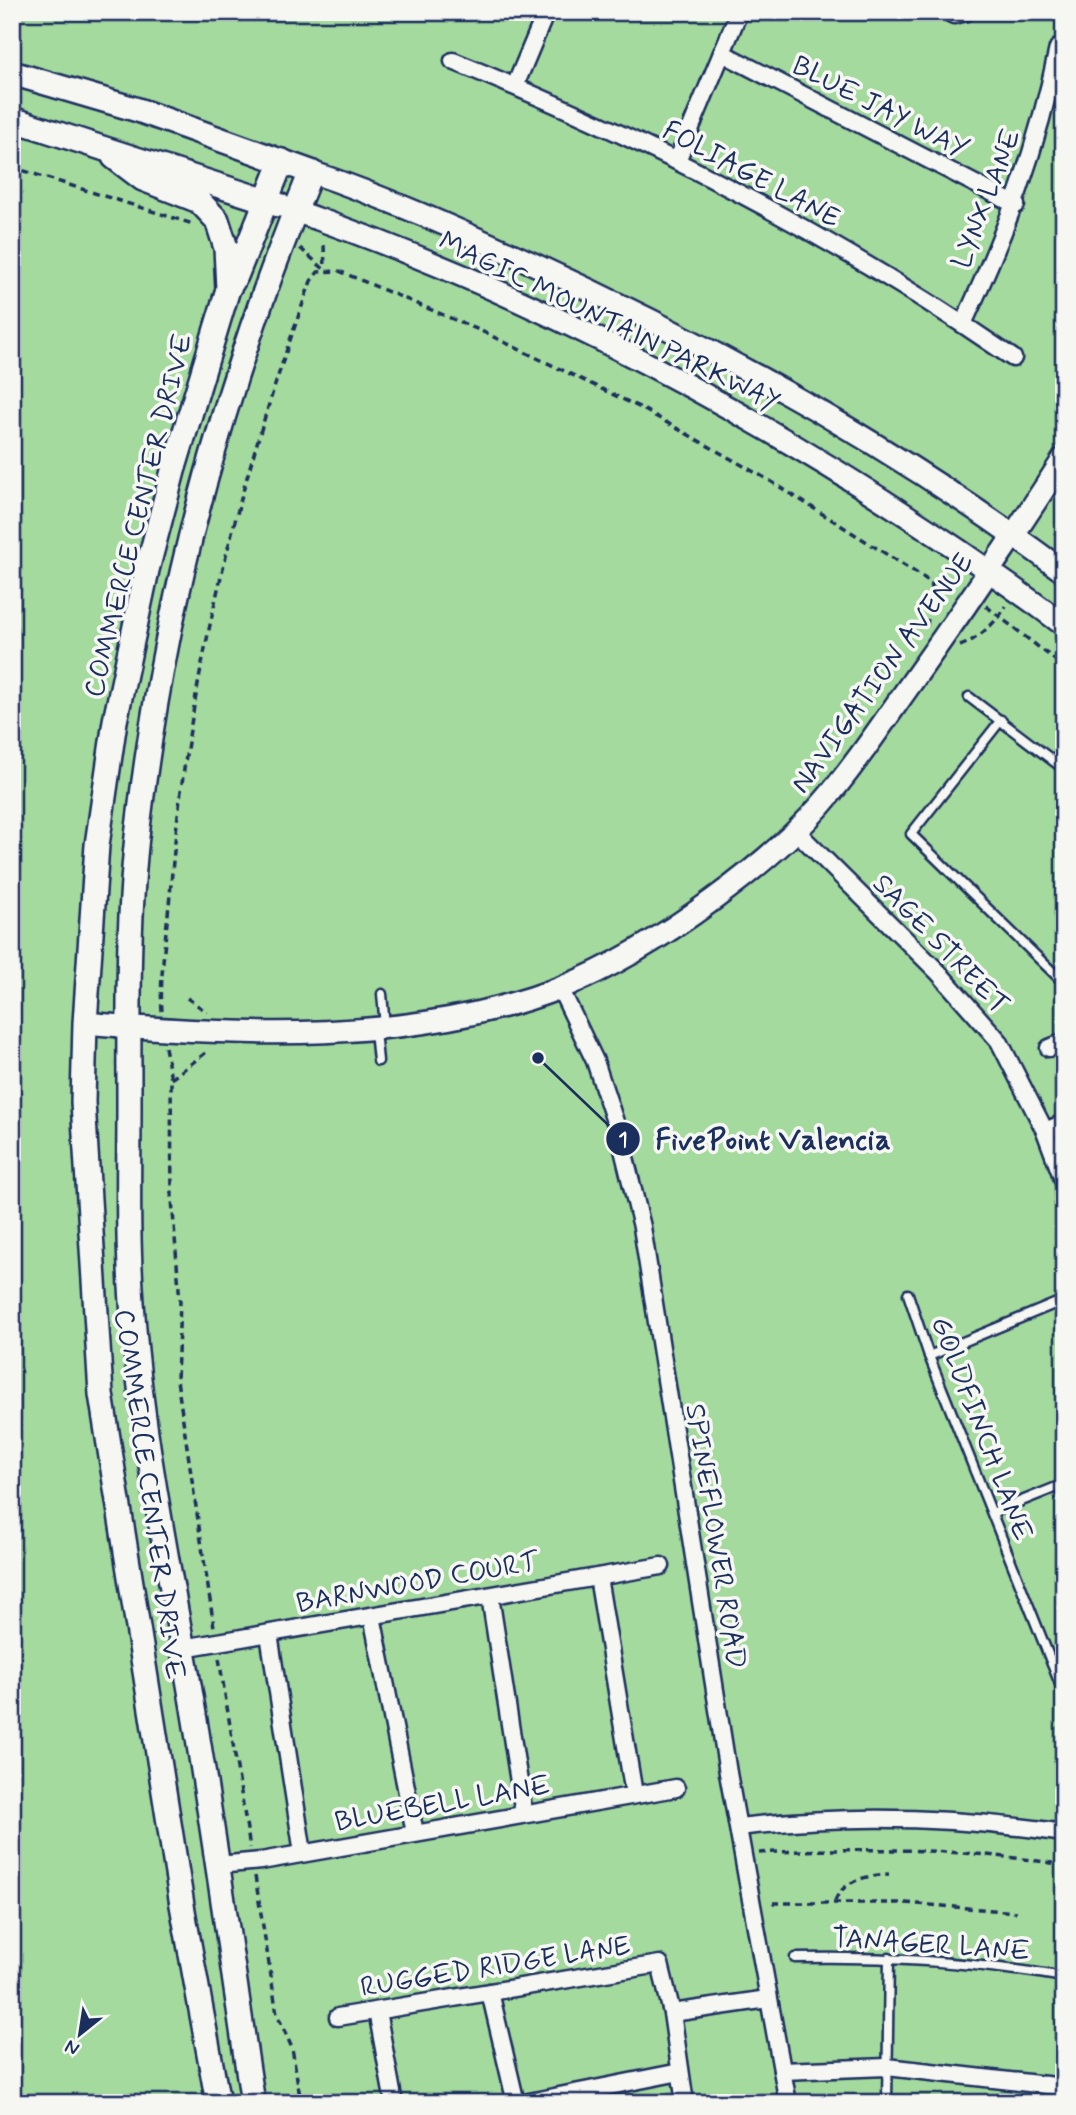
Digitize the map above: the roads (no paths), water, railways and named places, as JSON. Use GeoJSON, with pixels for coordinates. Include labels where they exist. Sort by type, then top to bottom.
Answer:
{"type":"FeatureCollection","features":[{"type":"Feature","properties":{"kind":"main road","name":"MAGIC MOUNTAIN PARKWAY"},"geometry":{"type":"LineString","coordinates":[[12,74],[138,110],[311,172]]}},
{"type":"Feature","properties":{"kind":"main road","name":"MAGIC MOUNTAIN PARKWAY"},"geometry":{"type":"LineString","coordinates":[[12,119],[295,211]]}},
{"type":"Feature","properties":{"kind":"main road"},"geometry":{"type":"LineString","coordinates":[[101,147],[143,179],[184,194],[210,212],[223,233],[228,289]]}},
{"type":"Feature","properties":{"kind":"main road","name":"COMMERCE CENTER DRIVE"},"geometry":{"type":"LineString","coordinates":[[218,2103],[183,1905],[101,1394],[85,1175],[85,1023],[97,845],[115,721],[147,570],[173,471],[228,289],[236,276],[282,161]]}},
{"type":"Feature","properties":{"kind":"main road","name":"COMMERCE CENTER DRIVE"},"geometry":{"type":"LineString","coordinates":[[253,2103],[218,1865],[156,1496],[132,1300],[130,928],[137,832],[173,605],[214,444],[242,355],[311,172]]}},
{"type":"Feature","properties":{"kind":"street"},"geometry":{"type":"LineString","coordinates":[[515,86],[546,12]]}},
{"type":"Feature","properties":{"kind":"street"},"geometry":{"type":"LineString","coordinates":[[677,162],[739,12]]}},
{"type":"Feature","properties":{"kind":"street","name":"LYNX LANE"},"geometry":{"type":"LineString","coordinates":[[962,324],[1016,205],[1034,150],[1058,48]]}},
{"type":"Feature","properties":{"kind":"street","name":"BLUE JAY WAY"},"geometry":{"type":"LineString","coordinates":[[722,53],[1016,205]]}},
{"type":"Feature","properties":{"kind":"street","name":"FOLIAGE LANE"},"geometry":{"type":"LineString","coordinates":[[453,61],[515,86],[677,162],[795,223],[1013,358]]}},
{"type":"Feature","properties":{"kind":"street","name":"MAGIC MOUNTAIN PARKWAY"},"geometry":{"type":"LineString","coordinates":[[311,172],[461,232],[687,338],[833,418],[930,478],[1064,572]]}},
{"type":"Feature","properties":{"kind":"street","name":"MAGIC MOUNTAIN PARKWAY"},"geometry":{"type":"LineString","coordinates":[[295,211],[435,264],[539,312],[700,393],[865,489],[990,570],[1064,625]]}},
{"type":"Feature","properties":{"kind":"street","name":"NAVIGATION AVENUE"},"geometry":{"type":"LineString","coordinates":[[85,1023],[283,1031],[380,1028],[470,1014],[560,988],[680,924],[769,857],[844,778],[1014,536],[1064,458]]}},
{"type":"Feature","properties":{"kind":"street","name":"SAGE STREET"},"geometry":{"type":"LineString","coordinates":[[796,831],[976,1012],[999,1041],[1045,1131],[1064,1182]]}},
{"type":"Feature","properties":{"kind":"street","name":"SPINEFLOWER ROAD"},"geometry":{"type":"LineString","coordinates":[[560,988],[595,1062],[620,1137],[642,1227],[684,1506],[788,2103]]}},
{"type":"Feature","properties":{"kind":"street"},"geometry":{"type":"LineString","coordinates":[[1045,1131],[1064,1123]]}},
{"type":"Feature","properties":{"kind":"street","name":"BARNWOOD COURT"},"geometry":{"type":"LineString","coordinates":[[183,1648],[661,1566]]}},
{"type":"Feature","properties":{"kind":"street"},"geometry":{"type":"LineString","coordinates":[[598,1577],[634,1794]]}},
{"type":"Feature","properties":{"kind":"street"},"geometry":{"type":"LineString","coordinates":[[489,1595],[524,1814]]}},
{"type":"Feature","properties":{"kind":"street"},"geometry":{"type":"LineString","coordinates":[[372,1616],[415,1833]]}},
{"type":"Feature","properties":{"kind":"street"},"geometry":{"type":"LineString","coordinates":[[269,1634],[303,1853]]}},
{"type":"Feature","properties":{"kind":"street","name":"BLUEBELL LANE"},"geometry":{"type":"LineString","coordinates":[[218,1865],[252,1862],[676,1788]]}},
{"type":"Feature","properties":{"kind":"street"},"geometry":{"type":"LineString","coordinates":[[739,1827],[847,1820],[934,1821],[1022,1826],[1064,1833]]}},
{"type":"Feature","properties":{"kind":"street","name":"RUGGED RIDGE LANE"},"geometry":{"type":"LineString","coordinates":[[338,2017],[660,1964],[672,2013]]}},
{"type":"Feature","properties":{"kind":"street"},"geometry":{"type":"LineString","coordinates":[[490,1992],[516,2103]]}},
{"type":"Feature","properties":{"kind":"street"},"geometry":{"type":"LineString","coordinates":[[685,2103],[672,2013],[768,1999]]}},
{"type":"Feature","properties":{"kind":"street"},"geometry":{"type":"LineString","coordinates":[[377,2011],[394,2103]]}},
{"type":"Feature","properties":{"kind":"street"},"geometry":{"type":"LineString","coordinates":[[782,2071],[887,2067],[1064,2087]]}},
{"type":"Feature","properties":{"kind":"street"},"geometry":{"type":"LineString","coordinates":[[524,2103],[680,2072]]}},
{"type":"Feature","properties":{"kind":"lane"},"geometry":{"type":"LineString","coordinates":[[969,697],[1064,769]]}},
{"type":"Feature","properties":{"kind":"lane"},"geometry":{"type":"LineString","coordinates":[[1001,720],[911,834],[1064,983]]}},
{"type":"Feature","properties":{"kind":"lane"},"geometry":{"type":"LineString","coordinates":[[378,1061],[382,995]]}},
{"type":"Feature","properties":{"kind":"lane","name":"GOLDFINCH LANE"},"geometry":{"type":"LineString","coordinates":[[908,1294],[929,1356],[1064,1695]]}},
{"type":"Feature","properties":{"kind":"lane"},"geometry":{"type":"LineString","coordinates":[[929,1356],[1064,1300]]}},
{"type":"Feature","properties":{"kind":"lane"},"geometry":{"type":"LineString","coordinates":[[992,1513],[1064,1484]]}},
{"type":"Feature","properties":{"kind":"lane"},"geometry":{"type":"LineString","coordinates":[[1052,1664],[1064,1659]]}},
{"type":"Feature","properties":{"kind":"lane","name":"TANAGER LANE"},"geometry":{"type":"LineString","coordinates":[[795,1958],[889,1958],[1009,1968],[1064,1977]]}},
{"type":"Feature","properties":{"kind":"lane"},"geometry":{"type":"LineString","coordinates":[[887,2103],[889,1958]]}},
{"type":"Feature","properties":{"kind":"place","name":"FivePoint Valencia"},"geometry":{"type":"Point","coordinates":[538,1058]}}]}
